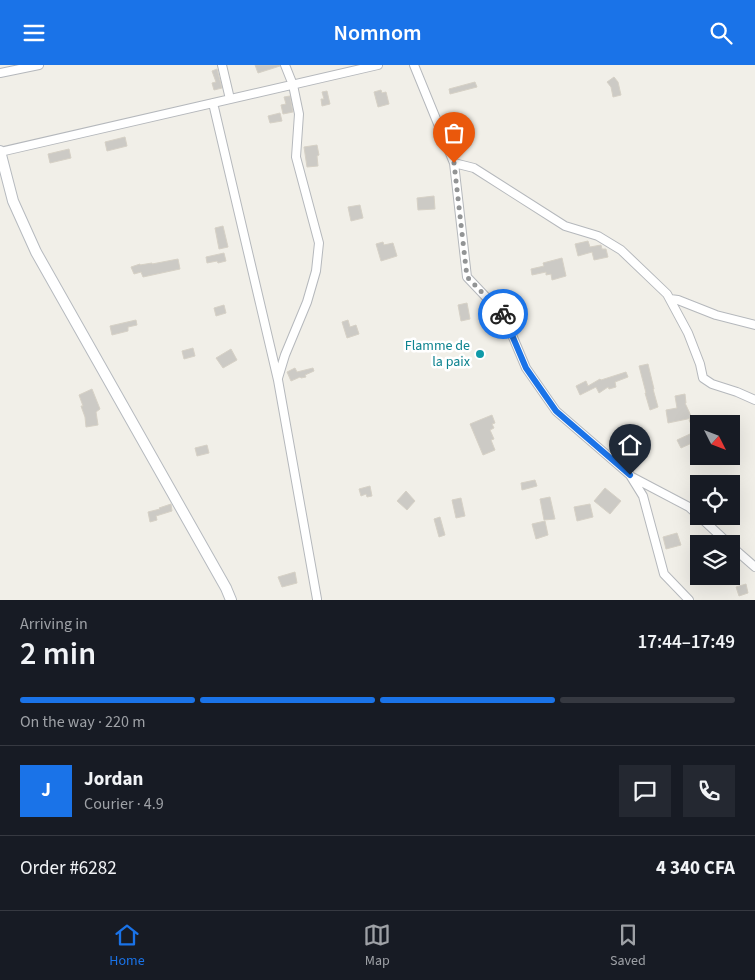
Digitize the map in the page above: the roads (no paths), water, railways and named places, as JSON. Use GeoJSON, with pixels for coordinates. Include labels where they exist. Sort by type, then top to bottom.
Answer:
{"type":"FeatureCollection","features":[{"type":"Feature","properties":{"kind":"main road"},"geometry":{"type":"LineString","coordinates":[[0,151],[13,201],[36,252],[226,588],[231,600]]}},
{"type":"Feature","properties":{"kind":"street"},"geometry":{"type":"LineString","coordinates":[[0,73],[39,65]]}},
{"type":"Feature","properties":{"kind":"street"},"geometry":{"type":"LineString","coordinates":[[222,65],[230,99]]}},
{"type":"Feature","properties":{"kind":"street"},"geometry":{"type":"LineString","coordinates":[[278,380],[285,355],[307,302],[316,271],[319,243],[296,157],[299,114],[293,85],[285,65]]}},
{"type":"Feature","properties":{"kind":"street"},"geometry":{"type":"LineString","coordinates":[[0,151],[378,65]]}},
{"type":"Feature","properties":{"kind":"street"},"geometry":{"type":"LineString","coordinates":[[414,65],[454,163],[467,277],[504,316],[526,368],[556,411],[630,475],[690,508]]}},
{"type":"Feature","properties":{"kind":"street"},"geometry":{"type":"LineString","coordinates":[[213,103],[278,380],[317,599]]}},
{"type":"Feature","properties":{"kind":"street"},"geometry":{"type":"LineString","coordinates":[[454,163],[474,168],[565,226],[598,236],[621,250],[667,294],[688,333],[700,363],[703,377],[712,384],[755,400]]}},
{"type":"Feature","properties":{"kind":"street"},"geometry":{"type":"LineString","coordinates":[[670,299],[678,300],[716,315],[755,325]]}},
{"type":"Feature","properties":{"kind":"street"},"geometry":{"type":"LineString","coordinates":[[630,475],[643,495],[664,574],[689,600]]}},
{"type":"Feature","properties":{"kind":"street"},"geometry":{"type":"LineString","coordinates":[[709,525],[719,535]]}},
{"type":"Feature","properties":{"kind":"street"},"geometry":{"type":"LineString","coordinates":[[740,554],[755,567]]}},
{"type":"Feature","properties":{"kind":"place","name":"Flamme de la paix"},"geometry":{"type":"Point","coordinates":[480,354]}}]}
